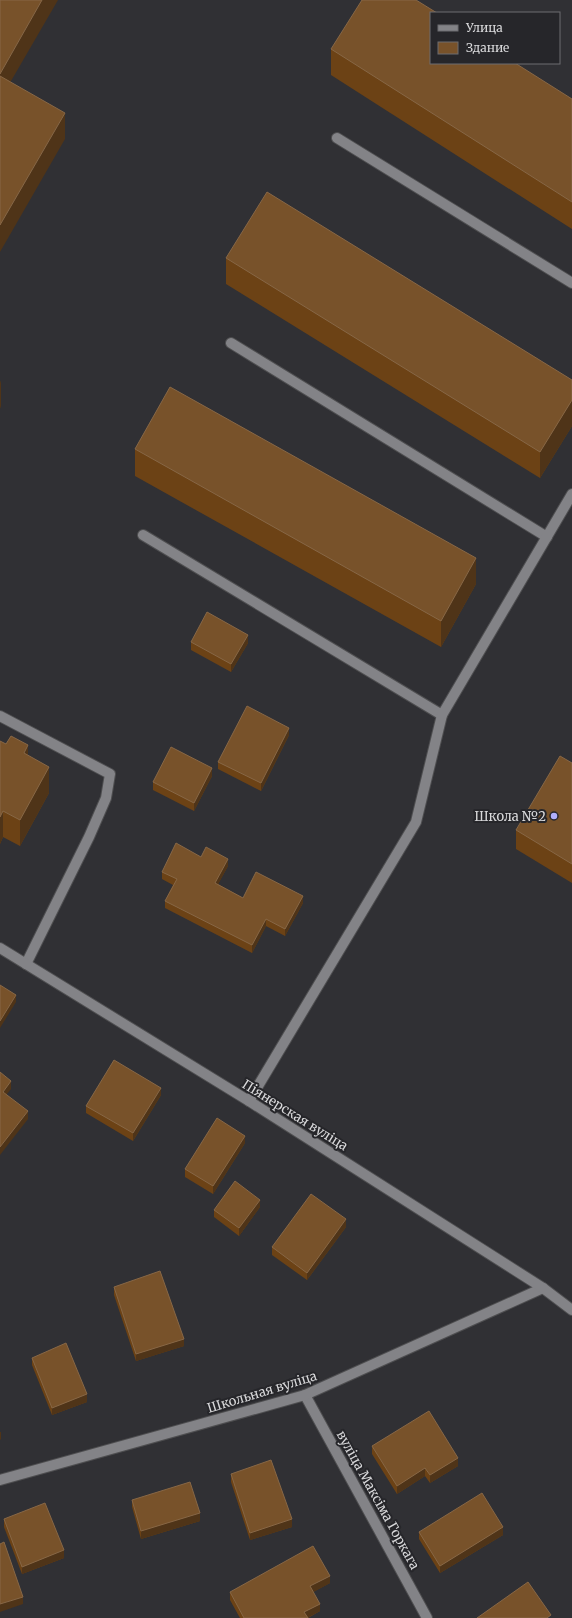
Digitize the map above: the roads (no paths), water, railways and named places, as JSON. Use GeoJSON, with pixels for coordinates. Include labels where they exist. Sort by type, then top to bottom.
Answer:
{"type":"FeatureCollection","features":[{"type":"Feature","properties":{"kind":"street"},"geometry":{"type":"LineString","coordinates":[[337,138],[572,284]]}},
{"type":"Feature","properties":{"kind":"street"},"geometry":{"type":"LineString","coordinates":[[232,342],[547,537]]}},
{"type":"Feature","properties":{"kind":"street"},"geometry":{"type":"LineString","coordinates":[[249,1101],[416,822],[442,716],[572,494]]}},
{"type":"Feature","properties":{"kind":"street"},"geometry":{"type":"LineString","coordinates":[[143,535],[442,716]]}},
{"type":"Feature","properties":{"kind":"street"},"geometry":{"type":"LineString","coordinates":[[0,716],[110,774],[106,798],[89,837],[26,964]]}},
{"type":"Feature","properties":{"kind":"street","name":"Піянерская вуліца"},"geometry":{"type":"LineString","coordinates":[[0,948],[249,1101],[543,1288],[572,1310]]}},
{"type":"Feature","properties":{"kind":"street","name":"Школьная вуліца"},"geometry":{"type":"LineString","coordinates":[[0,1480],[305,1395],[543,1288]]}},
{"type":"Feature","properties":{"kind":"street","name":"вуліца Максіма Горкага"},"geometry":{"type":"LineString","coordinates":[[305,1395],[427,1618]]}},
{"type":"Feature","properties":{"kind":"place","name":"Школа №2"},"geometry":{"type":"Point","coordinates":[554,816]}}]}
